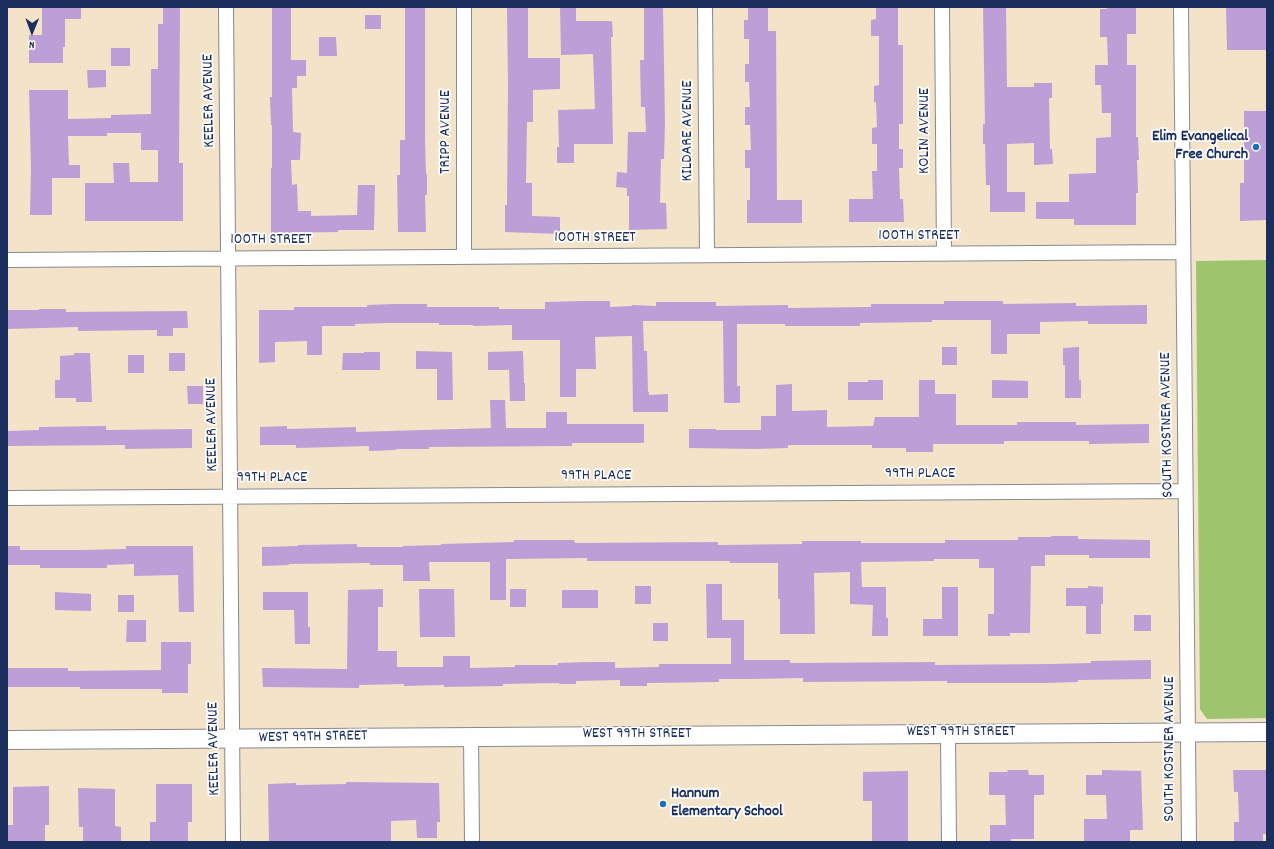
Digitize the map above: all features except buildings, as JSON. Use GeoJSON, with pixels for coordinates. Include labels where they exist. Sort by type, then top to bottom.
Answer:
{"type":"FeatureCollection","features":[{"type":"Feature","properties":{"kind":"street","name":"KEELER AVENUE"},"geometry":{"type":"LineString","coordinates":[[226,7],[233,842]]}},
{"type":"Feature","properties":{"kind":"street","name":"TRIPP AVENUE"},"geometry":{"type":"LineString","coordinates":[[464,7],[464,257]]}},
{"type":"Feature","properties":{"kind":"street","name":"KILDARE AVENUE"},"geometry":{"type":"LineString","coordinates":[[705,7],[707,256]]}},
{"type":"Feature","properties":{"kind":"street","name":"KOLIN AVENUE"},"geometry":{"type":"LineString","coordinates":[[942,7],[944,254]]}},
{"type":"Feature","properties":{"kind":"street","name":"SOUTH KOSTNER AVENUE"},"geometry":{"type":"LineString","coordinates":[[1180,7],[1188,842]]}},
{"type":"Feature","properties":{"kind":"street","name":"100TH STREET"},"geometry":{"type":"LineString","coordinates":[[7,260],[1183,252]]}},
{"type":"Feature","properties":{"kind":"street","name":"99TH PLACE"},"geometry":{"type":"LineString","coordinates":[[7,498],[1185,491]]}},
{"type":"Feature","properties":{"kind":"street","name":"WEST 99TH STREET"},"geometry":{"type":"LineString","coordinates":[[7,740],[1267,732]]}},
{"type":"Feature","properties":{"kind":"street"},"geometry":{"type":"LineString","coordinates":[[948,734],[949,842]]}},
{"type":"Feature","properties":{"kind":"street"},"geometry":{"type":"LineString","coordinates":[[471,736],[472,842]]}},
{"type":"Feature","properties":{"kind":"green space"},"geometry":{"type":"Polygon","coordinates":[[[1267,260],[1267,718],[1207,719],[1200,709],[1196,261],[1267,260]]]}},
{"type":"Feature","properties":{"kind":"place","name":"Elim Evangelical Free Church"},"geometry":{"type":"Point","coordinates":[1256,147]}},
{"type":"Feature","properties":{"kind":"place","name":"Hannum Elementary School"},"geometry":{"type":"Point","coordinates":[663,804]}}]}
